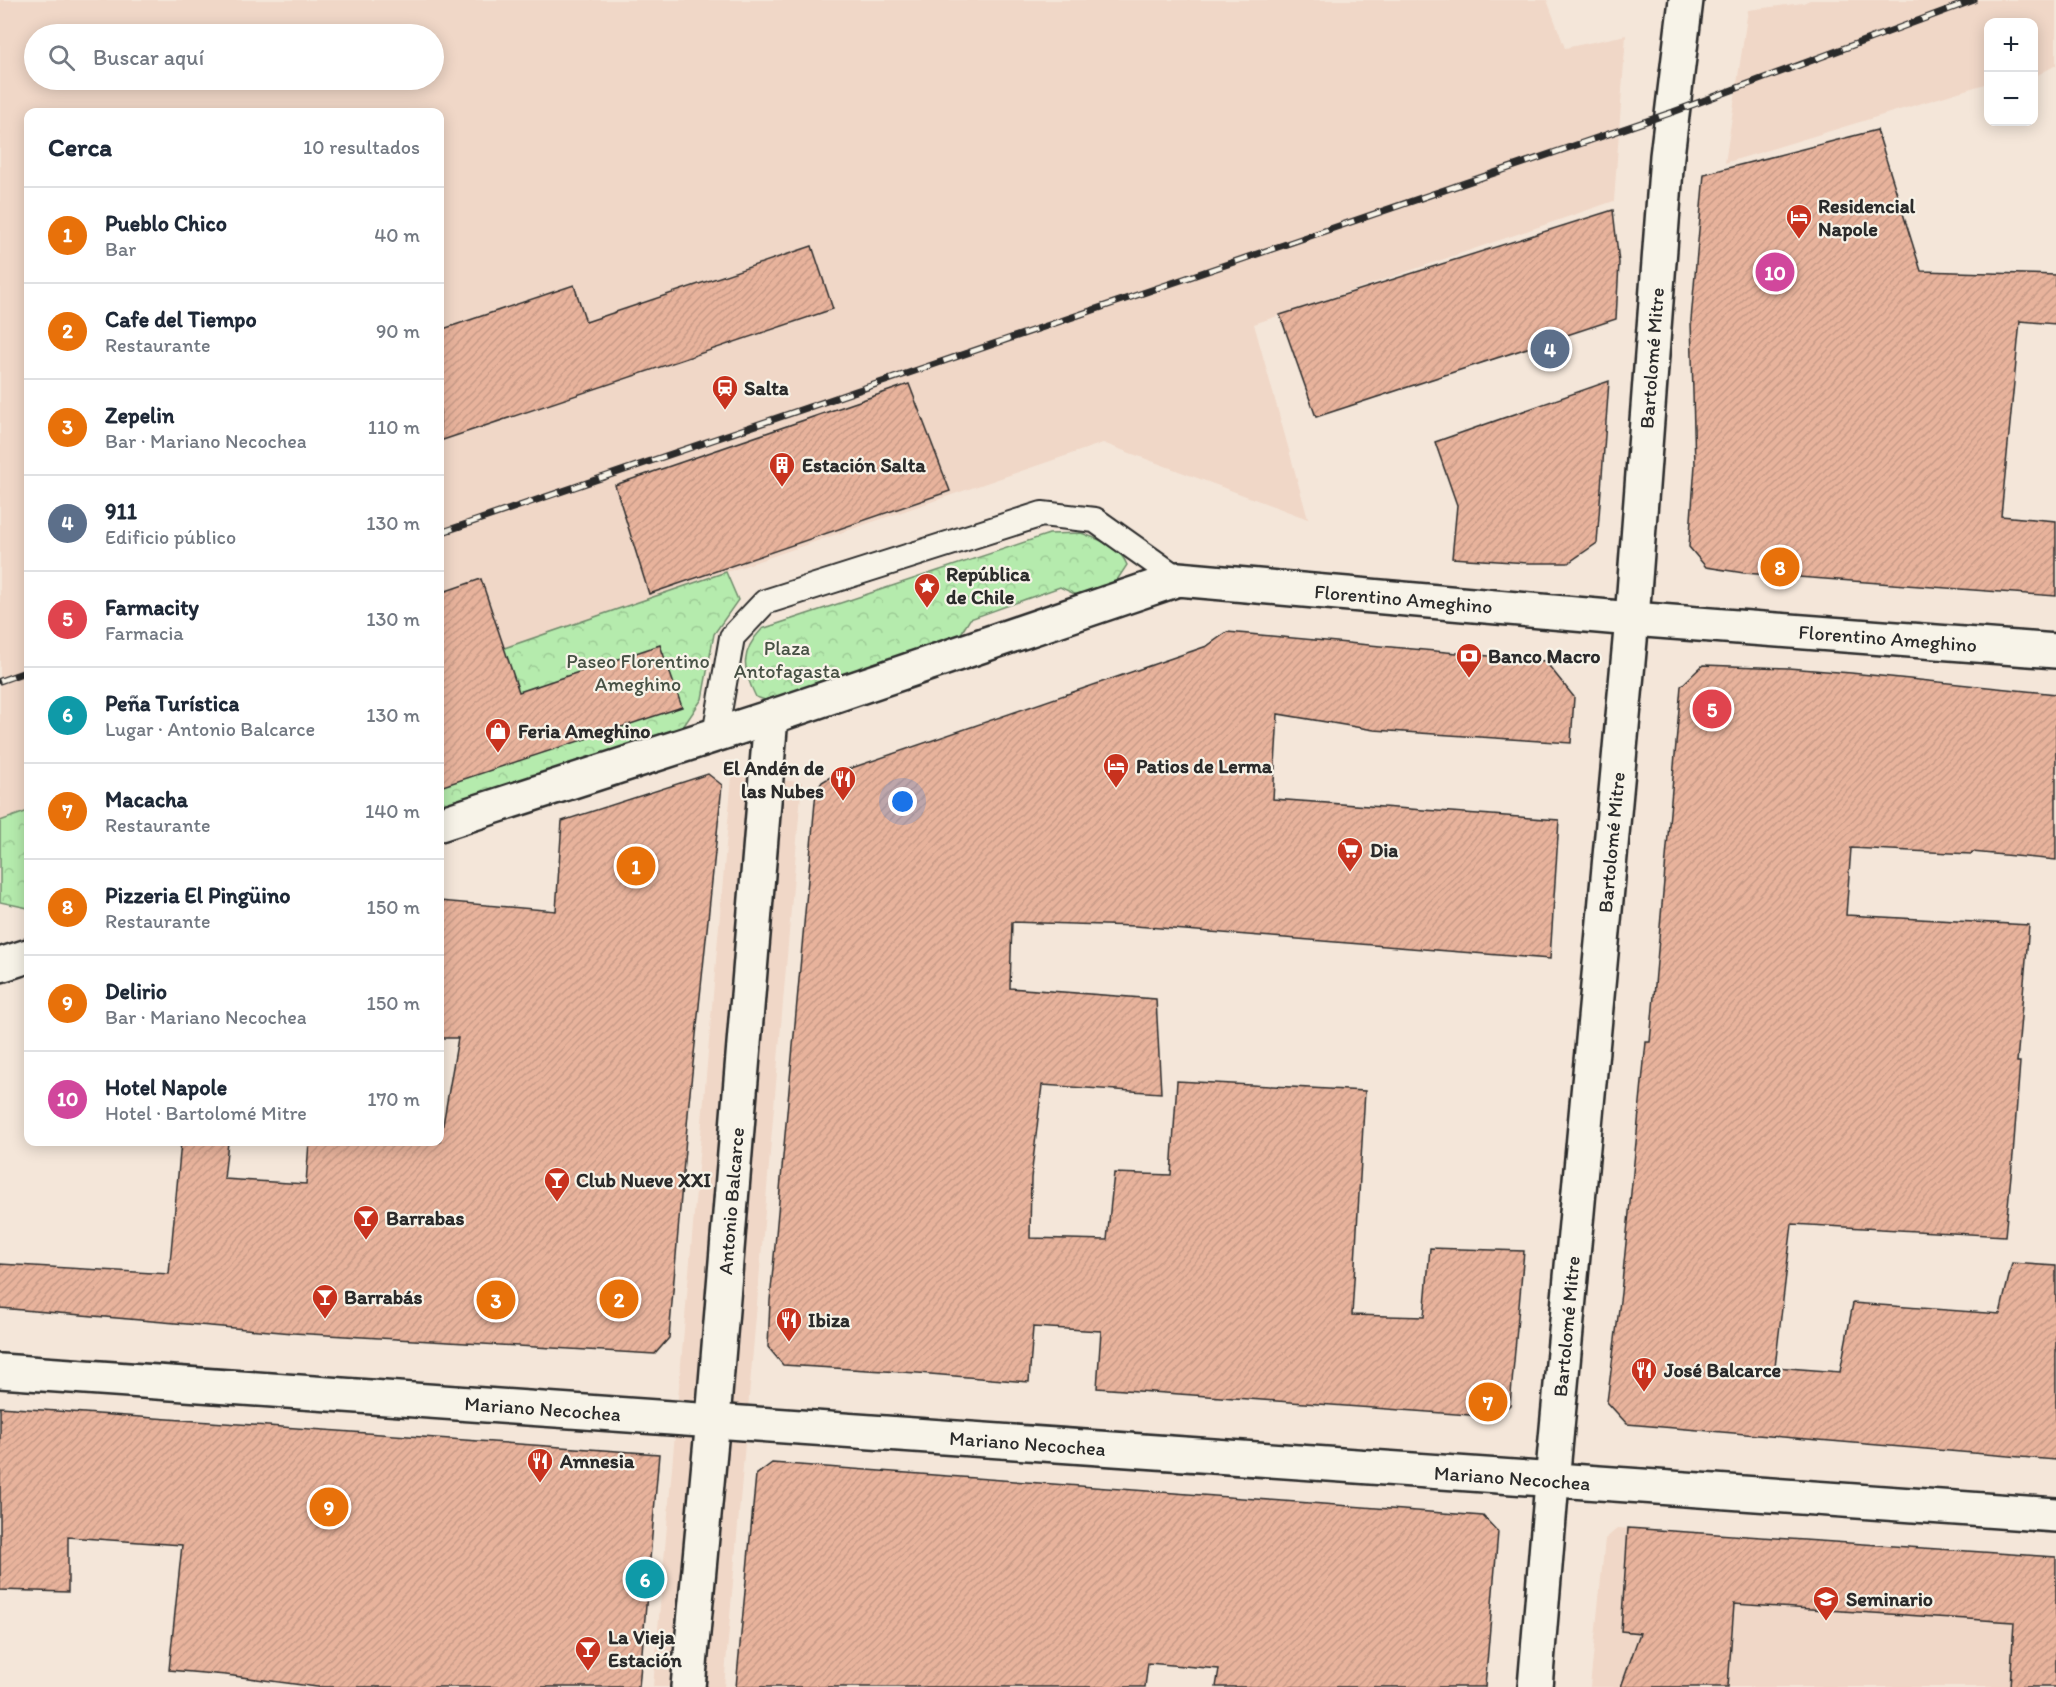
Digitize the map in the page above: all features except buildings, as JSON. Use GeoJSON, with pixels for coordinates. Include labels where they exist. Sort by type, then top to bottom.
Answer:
{"type":"FeatureCollection","features":[{"type":"Feature","properties":{"kind":"street","name":"Bartolomé Mitre"},"geometry":{"type":"LineString","coordinates":[[1535,1687],[1632,619],[1667,156],[1686,0]]}},
{"type":"Feature","properties":{"kind":"street","name":"Florentino Ameghino"},"geometry":{"type":"LineString","coordinates":[[771,717],[1178,579],[1632,619],[2056,651]]}},
{"type":"Feature","properties":{"kind":"street"},"geometry":{"type":"LineString","coordinates":[[444,823],[771,717]]}},
{"type":"Feature","properties":{"kind":"street","name":"Antonio Balcarce"},"geometry":{"type":"LineString","coordinates":[[688,1687],[713,1419],[771,717]]}},
{"type":"Feature","properties":{"kind":"street"},"geometry":{"type":"LineString","coordinates":[[0,965],[24,957]]}},
{"type":"Feature","properties":{"kind":"street","name":"Mariano Necochea"},"geometry":{"type":"LineString","coordinates":[[0,1371],[713,1419],[1552,1482],[2056,1515]]}},
{"type":"Feature","properties":{"kind":"lane"},"geometry":{"type":"LineString","coordinates":[[715,735],[732,637],[765,602],[1042,514],[1095,520],[1178,579]]}},
{"type":"Feature","properties":{"kind":"shaded area"},"geometry":{"type":"Polygon","coordinates":[[[0,0],[1547,0],[1565,48],[1626,35],[1614,201],[1254,324],[1308,519],[1103,443],[444,669],[444,108],[24,108],[24,812],[0,821],[0,0]]]}},
{"type":"Feature","properties":{"kind":"shaded area"},"geometry":{"type":"Polygon","coordinates":[[[1810,0],[2056,0],[2056,65],[2038,75],[2038,18],[1984,18],[1984,84],[1725,163],[1748,10],[1803,3],[1810,0]]]}},
{"type":"Feature","properties":{"kind":"shaded area"},"geometry":{"type":"Polygon","coordinates":[[[732,776],[802,782],[724,1687],[653,1687],[732,776]]]}},
{"type":"Feature","properties":{"kind":"shaded area","name":"Seminario"},"geometry":{"type":"Polygon","coordinates":[[[1618,1528],[2056,1557],[2056,1687],[1590,1687],[1605,1539],[1618,1528]]]}},
{"type":"Feature","properties":{"kind":"green space","name":"Plaza Antofagasta"},"geometry":{"type":"Polygon","coordinates":[[[1081,533],[1108,544],[1124,558],[1127,565],[1111,589],[1083,598],[1060,587],[970,619],[957,640],[768,701],[756,697],[748,678],[746,661],[750,645],[762,629],[1049,534],[1081,533]]]}},
{"type":"Feature","properties":{"kind":"green space","name":"Paseo Florentino Ameghino"},"geometry":{"type":"Polygon","coordinates":[[[726,572],[738,600],[714,634],[702,699],[683,727],[444,805],[444,669],[726,572]]]}},
{"type":"Feature","properties":{"kind":"green space"},"geometry":{"type":"Polygon","coordinates":[[[24,812],[24,907],[0,902],[0,821],[24,812]]]}},
{"type":"Feature","properties":{"kind":"railway"},"geometry":{"type":"LineString","coordinates":[[444,532],[1673,112],[1974,0]]}},
{"type":"Feature","properties":{"kind":"railway"},"geometry":{"type":"LineString","coordinates":[[0,681],[24,672]]}},
{"type":"Feature","properties":{"kind":"place","name":"Residencial Napole"},"geometry":{"type":"Point","coordinates":[1799,240]}},
{"type":"Feature","properties":{"kind":"place","name":"Hotel Napole"},"geometry":{"type":"Point","coordinates":[1775,272]}},
{"type":"Feature","properties":{"kind":"place","name":"911"},"geometry":{"type":"Point","coordinates":[1550,349]}},
{"type":"Feature","properties":{"kind":"place","name":"Salta"},"geometry":{"type":"Point","coordinates":[725,411]}},
{"type":"Feature","properties":{"kind":"place","name":"Estación Salta"},"geometry":{"type":"Point","coordinates":[782,488]}},
{"type":"Feature","properties":{"kind":"place","name":"Pizzeria El Pingüino"},"geometry":{"type":"Point","coordinates":[1780,567]}},
{"type":"Feature","properties":{"kind":"place","name":"República de Chile"},"geometry":{"type":"Point","coordinates":[927,609]}},
{"type":"Feature","properties":{"kind":"place","name":"Banco Macro"},"geometry":{"type":"Point","coordinates":[1469,679]}},
{"type":"Feature","properties":{"kind":"place","name":"Farmacity"},"geometry":{"type":"Point","coordinates":[1712,709]}},
{"type":"Feature","properties":{"kind":"place","name":"Feria Ameghino"},"geometry":{"type":"Point","coordinates":[498,754]}},
{"type":"Feature","properties":{"kind":"place","name":"Patios de Lerma"},"geometry":{"type":"Point","coordinates":[1116,789]}},
{"type":"Feature","properties":{"kind":"place","name":"El Andén de las Nubes"},"geometry":{"type":"Point","coordinates":[843,802]}},
{"type":"Feature","properties":{"kind":"place","name":"Pueblo Chico"},"geometry":{"type":"Point","coordinates":[636,866]}},
{"type":"Feature","properties":{"kind":"place","name":"Dia"},"geometry":{"type":"Point","coordinates":[1350,873]}},
{"type":"Feature","properties":{"kind":"place","name":"Club Nueve XXI"},"geometry":{"type":"Point","coordinates":[557,1203]}},
{"type":"Feature","properties":{"kind":"place","name":"Barrabas"},"geometry":{"type":"Point","coordinates":[366,1241]}},
{"type":"Feature","properties":{"kind":"place","name":"Cafe del Tiempo"},"geometry":{"type":"Point","coordinates":[619,1299]}},
{"type":"Feature","properties":{"kind":"place","name":"Zepelin"},"geometry":{"type":"Point","coordinates":[496,1300]}},
{"type":"Feature","properties":{"kind":"place","name":"Barrabás"},"geometry":{"type":"Point","coordinates":[325,1320]}},
{"type":"Feature","properties":{"kind":"place","name":"Ibiza"},"geometry":{"type":"Point","coordinates":[789,1343]}},
{"type":"Feature","properties":{"kind":"place","name":"José Balcarce"},"geometry":{"type":"Point","coordinates":[1644,1393]}},
{"type":"Feature","properties":{"kind":"place","name":"Macacha"},"geometry":{"type":"Point","coordinates":[1488,1402]}},
{"type":"Feature","properties":{"kind":"place","name":"Amnesia"},"geometry":{"type":"Point","coordinates":[540,1484]}},
{"type":"Feature","properties":{"kind":"place","name":"Delirio"},"geometry":{"type":"Point","coordinates":[329,1507]}},
{"type":"Feature","properties":{"kind":"place","name":"Peña Turística"},"geometry":{"type":"Point","coordinates":[645,1579]}},
{"type":"Feature","properties":{"kind":"place","name":"Seminario"},"geometry":{"type":"Point","coordinates":[1826,1622]}},
{"type":"Feature","properties":{"kind":"place","name":"La Vieja Estación"},"geometry":{"type":"Point","coordinates":[588,1672]}}]}
